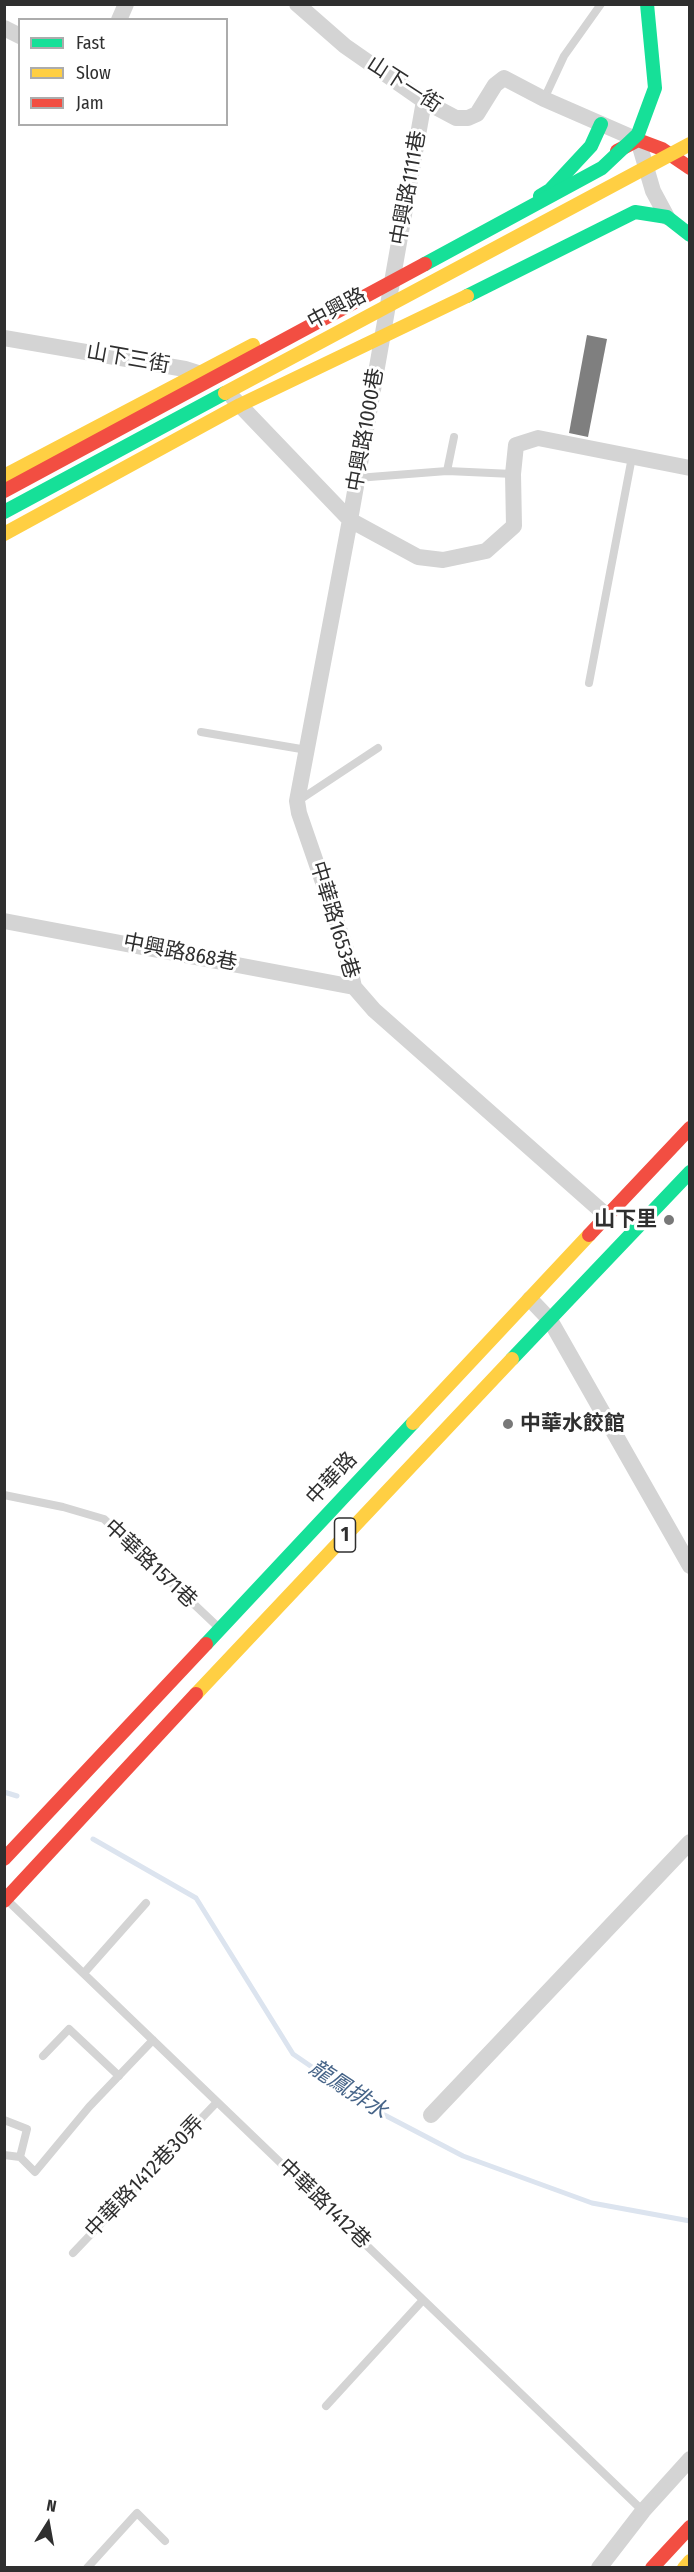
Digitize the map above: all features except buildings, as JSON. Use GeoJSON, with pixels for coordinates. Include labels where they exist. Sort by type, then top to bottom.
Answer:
{"type":"FeatureCollection","features":[{"type":"Feature","properties":{"kind":"main road","name":"中興路"},"geometry":{"type":"LineString","coordinates":[[4,491],[602,168],[638,134],[655,88],[647,4]]}},
{"type":"Feature","properties":{"kind":"main road","name":"中興路"},"geometry":{"type":"LineString","coordinates":[[550,190],[591,146],[601,124]]}},
{"type":"Feature","properties":{"kind":"main road","name":"中興路"},"geometry":{"type":"LineString","coordinates":[[4,476],[199,372],[394,276],[638,140]]}},
{"type":"Feature","properties":{"kind":"main road","name":"山下一街"},"geometry":{"type":"LineString","coordinates":[[638,140],[662,149],[690,168]]}},
{"type":"Feature","properties":{"kind":"main road","name":"中興路"},"geometry":{"type":"LineString","coordinates":[[4,512],[690,144]]}},
{"type":"Feature","properties":{"kind":"main road"},"geometry":{"type":"LineString","coordinates":[[4,534],[240,405],[380,339],[635,213],[667,217],[690,235]]}},
{"type":"Feature","properties":{"kind":"main road","name":"中華路"},"geometry":{"type":"LineString","coordinates":[[5,1899],[243,1643],[550,1320],[690,1128]]}},
{"type":"Feature","properties":{"kind":"main road","name":"中華路"},"geometry":{"type":"LineString","coordinates":[[4,1859],[530,1299],[618,1225],[690,1172]]}},
{"type":"Feature","properties":{"kind":"main road"},"geometry":{"type":"LineString","coordinates":[[652,2568],[690,2527]]}},
{"type":"Feature","properties":{"kind":"main road"},"geometry":{"type":"LineString","coordinates":[[684,2568],[690,2561]]}},
{"type":"Feature","properties":{"kind":"street"},"geometry":{"type":"LineString","coordinates":[[120,18],[126,4]]}},
{"type":"Feature","properties":{"kind":"street","name":"山下一街"},"geometry":{"type":"LineString","coordinates":[[297,4],[345,46],[424,101],[456,118],[468,118],[477,114],[495,85],[504,78],[544,99],[638,140]]}},
{"type":"Feature","properties":{"kind":"street"},"geometry":{"type":"LineString","coordinates":[[4,28],[18,35]]}},
{"type":"Feature","properties":{"kind":"street","name":"中興路1111巷"},"geometry":{"type":"LineString","coordinates":[[380,339],[394,276],[424,101]]}},
{"type":"Feature","properties":{"kind":"street"},"geometry":{"type":"LineString","coordinates":[[638,140],[653,191],[667,217]]}},
{"type":"Feature","properties":{"kind":"street","name":"山下三街"},"geometry":{"type":"LineString","coordinates":[[4,338],[199,372],[215,381],[240,405],[350,520],[418,557],[442,560],[486,551],[514,526],[513,474],[516,446],[538,438],[632,457]]}},
{"type":"Feature","properties":{"kind":"street","name":"中興路1000巷"},"geometry":{"type":"LineString","coordinates":[[350,520],[380,339]]}},
{"type":"Feature","properties":{"kind":"street"},"geometry":{"type":"LineString","coordinates":[[632,457],[690,468]]}},
{"type":"Feature","properties":{"kind":"street","name":"中華路1653巷"},"geometry":{"type":"LineString","coordinates":[[350,520],[297,801],[299,813],[345,946],[354,987],[374,1010],[618,1225]]}},
{"type":"Feature","properties":{"kind":"street","name":"中興路868巷"},"geometry":{"type":"LineString","coordinates":[[4,921],[354,987]]}},
{"type":"Feature","properties":{"kind":"street"},"geometry":{"type":"LineString","coordinates":[[530,1299],[550,1320],[690,1566]]}},
{"type":"Feature","properties":{"kind":"street"},"geometry":{"type":"LineString","coordinates":[[431,2115],[690,1842]]}},
{"type":"Feature","properties":{"kind":"street"},"geometry":{"type":"LineString","coordinates":[[599,2568],[643,2511],[690,2459]]}},
{"type":"Feature","properties":{"kind":"lane"},"geometry":{"type":"LineString","coordinates":[[544,99],[564,56],[601,4]]}},
{"type":"Feature","properties":{"kind":"lane"},"geometry":{"type":"LineString","coordinates":[[447,471],[454,437]]}},
{"type":"Feature","properties":{"kind":"lane"},"geometry":{"type":"LineString","coordinates":[[589,683],[632,457]]}},
{"type":"Feature","properties":{"kind":"lane"},"geometry":{"type":"LineString","coordinates":[[357,478],[447,471],[513,474]]}},
{"type":"Feature","properties":{"kind":"lane"},"geometry":{"type":"LineString","coordinates":[[201,732],[307,750]]}},
{"type":"Feature","properties":{"kind":"lane"},"geometry":{"type":"LineString","coordinates":[[297,801],[378,748]]}},
{"type":"Feature","properties":{"kind":"lane","name":"中華路1571巷"},"geometry":{"type":"LineString","coordinates":[[4,1496],[63,1507],[104,1519],[220,1629]]}},
{"type":"Feature","properties":{"kind":"lane","name":"中華路1412巷"},"geometry":{"type":"LineString","coordinates":[[5,1899],[643,2511]]}},
{"type":"Feature","properties":{"kind":"lane"},"geometry":{"type":"LineString","coordinates":[[84,1973],[146,1903]]}},
{"type":"Feature","properties":{"kind":"lane"},"geometry":{"type":"LineString","coordinates":[[43,2056],[69,2029],[119,2076]]}},
{"type":"Feature","properties":{"kind":"lane"},"geometry":{"type":"LineString","coordinates":[[4,2155],[20,2157],[35,2172],[89,2107],[153,2040]]}},
{"type":"Feature","properties":{"kind":"lane","name":"中華路1412巷30弄"},"geometry":{"type":"LineString","coordinates":[[73,2253],[217,2102]]}},
{"type":"Feature","properties":{"kind":"lane"},"geometry":{"type":"LineString","coordinates":[[4,2120],[27,2129],[20,2157]]}},
{"type":"Feature","properties":{"kind":"lane"},"geometry":{"type":"LineString","coordinates":[[326,2406],[423,2300]]}},
{"type":"Feature","properties":{"kind":"lane"},"geometry":{"type":"LineString","coordinates":[[87,2568],[137,2513],[165,2541]]}},
{"type":"Feature","properties":{"kind":"waterway","name":"龍鳳排水"},"geometry":{"type":"LineString","coordinates":[[4,1792],[17,1796]]}},
{"type":"Feature","properties":{"kind":"waterway","name":"龍鳳排水"},"geometry":{"type":"LineString","coordinates":[[93,1839],[196,1898],[293,2054],[373,2109],[463,2156],[592,2203],[690,2221]]}},
{"type":"Feature","properties":{"kind":"traffic: fast"},"geometry":{"type":"LineString","coordinates":[[425,264],[602,168],[638,134],[655,88],[647,4]]}},
{"type":"Feature","properties":{"kind":"traffic: fast"},"geometry":{"type":"LineString","coordinates":[[540,196],[550,190],[591,146],[601,124]]}},
{"type":"Feature","properties":{"kind":"traffic: fast"},"geometry":{"type":"LineString","coordinates":[[467,296],[635,212],[667,217],[690,235]]}},
{"type":"Feature","properties":{"kind":"traffic: fast"},"geometry":{"type":"LineString","coordinates":[[4,512],[225,393]]}},
{"type":"Feature","properties":{"kind":"traffic: fast"},"geometry":{"type":"LineString","coordinates":[[512,1359],[690,1172]]}},
{"type":"Feature","properties":{"kind":"traffic: fast"},"geometry":{"type":"LineString","coordinates":[[206,1644],[413,1423]]}},
{"type":"Feature","properties":{"kind":"traffic: slow"},"geometry":{"type":"LineString","coordinates":[[225,393],[690,144]]}},
{"type":"Feature","properties":{"kind":"traffic: slow"},"geometry":{"type":"LineString","coordinates":[[4,534],[240,405],[467,296]]}},
{"type":"Feature","properties":{"kind":"traffic: slow"},"geometry":{"type":"LineString","coordinates":[[4,476],[253,345]]}},
{"type":"Feature","properties":{"kind":"traffic: slow"},"geometry":{"type":"LineString","coordinates":[[413,1423],[589,1235]]}},
{"type":"Feature","properties":{"kind":"traffic: slow"},"geometry":{"type":"LineString","coordinates":[[196,1694],[512,1359]]}},
{"type":"Feature","properties":{"kind":"traffic: slow"},"geometry":{"type":"LineString","coordinates":[[684,2568],[690,2561]]}},
{"type":"Feature","properties":{"kind":"traffic: jam"},"geometry":{"type":"LineString","coordinates":[[617,151],[638,140],[662,149],[690,168]]}},
{"type":"Feature","properties":{"kind":"traffic: jam"},"geometry":{"type":"LineString","coordinates":[[4,491],[425,264]]}},
{"type":"Feature","properties":{"kind":"traffic: jam"},"geometry":{"type":"LineString","coordinates":[[589,1235],[690,1128]]}},
{"type":"Feature","properties":{"kind":"traffic: jam"},"geometry":{"type":"LineString","coordinates":[[4,1859],[206,1644]]}},
{"type":"Feature","properties":{"kind":"traffic: jam"},"geometry":{"type":"LineString","coordinates":[[4,1901],[196,1694]]}},
{"type":"Feature","properties":{"kind":"traffic: jam"},"geometry":{"type":"LineString","coordinates":[[652,2568],[690,2527]]}},
{"type":"Feature","properties":{"kind":"place","name":"山下里"},"geometry":{"type":"Point","coordinates":[669,1220]}},
{"type":"Feature","properties":{"kind":"place","name":"中華水餃館"},"geometry":{"type":"Point","coordinates":[508,1424]}}]}
